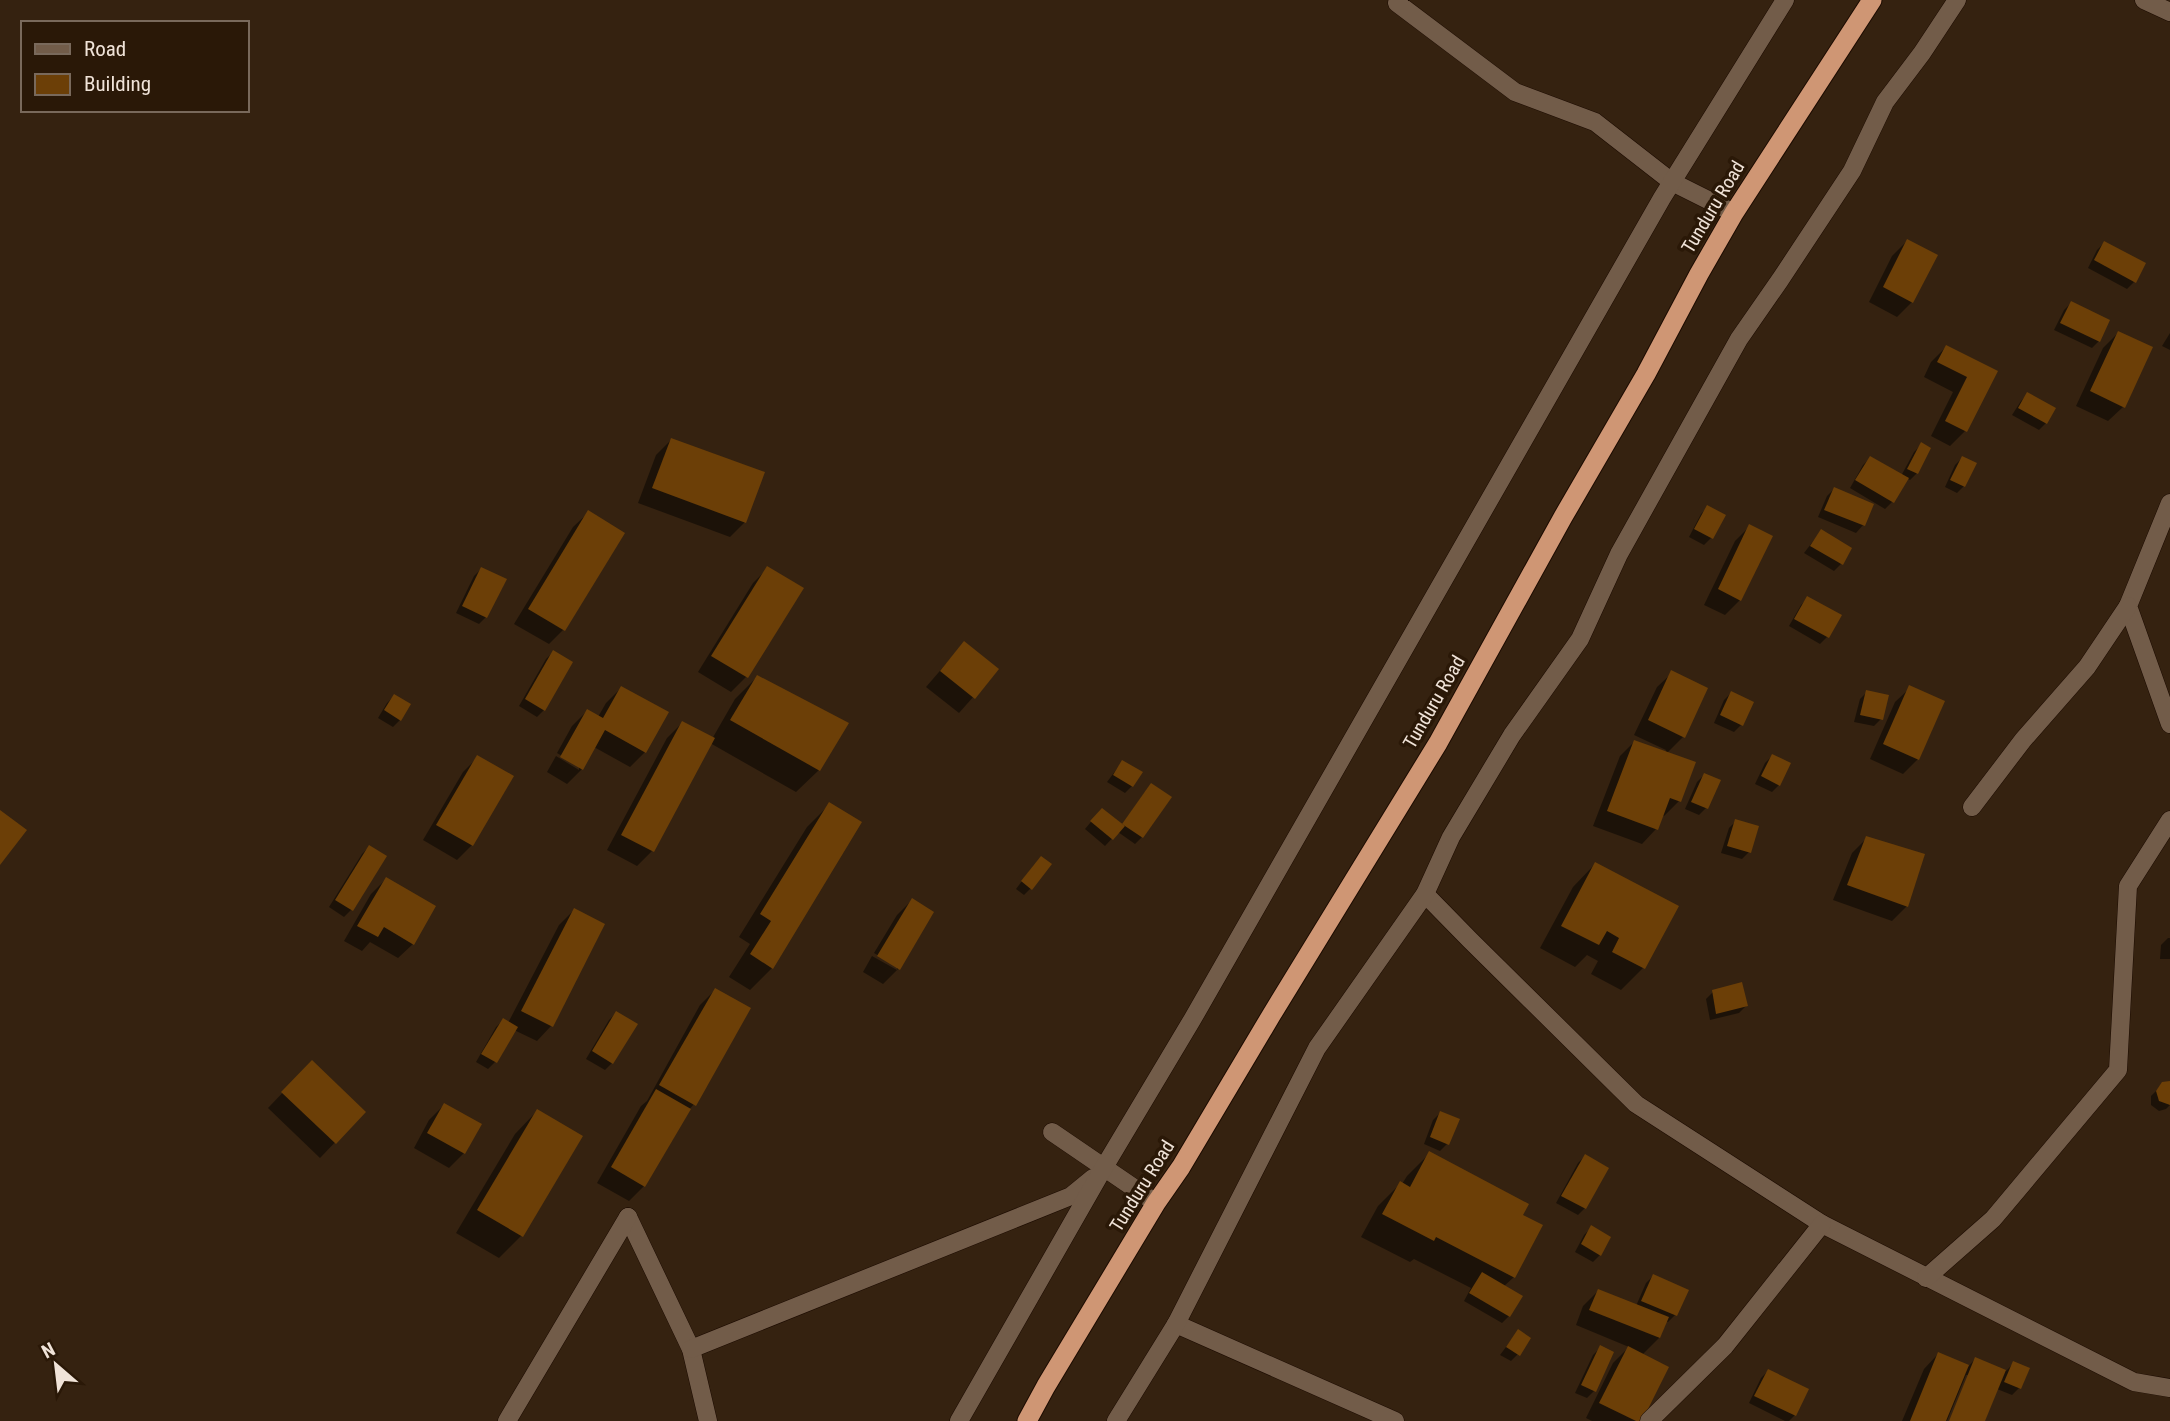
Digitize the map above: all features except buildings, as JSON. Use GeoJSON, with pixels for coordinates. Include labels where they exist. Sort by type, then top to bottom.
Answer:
{"type":"FeatureCollection","features":[{"type":"Feature","properties":{"kind":"highway","name":"Tunduru Road"},"geometry":{"type":"LineString","coordinates":[[1027,1421],[1156,1203],[1181,1167],[1438,743],[1734,213],[1872,0]]}},
{"type":"Feature","properties":{"kind":"street"},"geometry":{"type":"LineString","coordinates":[[1399,0],[1397,3],[1515,92],[1595,122],[1672,182],[1734,213]]}},
{"type":"Feature","properties":{"kind":"street"},"geometry":{"type":"LineString","coordinates":[[959,1421],[1672,182],[1785,0]]}},
{"type":"Feature","properties":{"kind":"street"},"geometry":{"type":"LineString","coordinates":[[1116,1421],[1177,1324],[1317,1048],[1425,894],[1451,838],[1512,735],[1580,639],[1619,554],[1739,339],[1852,171],[1885,102],[1957,0]]}},
{"type":"Feature","properties":{"kind":"street"},"geometry":{"type":"LineString","coordinates":[[2144,0],[2170,12]]}},
{"type":"Feature","properties":{"kind":"street"},"geometry":{"type":"LineString","coordinates":[[1972,807],[2023,740],[2087,667],[2128,606],[2170,503]]}},
{"type":"Feature","properties":{"kind":"street"},"geometry":{"type":"LineString","coordinates":[[2128,606],[2170,724]]}},
{"type":"Feature","properties":{"kind":"street"},"geometry":{"type":"LineString","coordinates":[[1926,1278],[1993,1219],[2118,1070],[2128,886],[2170,820]]}},
{"type":"Feature","properties":{"kind":"street"},"geometry":{"type":"LineString","coordinates":[[1425,894],[1636,1104],[1822,1224],[2134,1382],[2170,1388]]}},
{"type":"Feature","properties":{"kind":"street"},"geometry":{"type":"LineString","coordinates":[[1052,1132],[1156,1203]]}},
{"type":"Feature","properties":{"kind":"street"},"geometry":{"type":"LineString","coordinates":[[691,1349],[1071,1196],[1103,1169]]}},
{"type":"Feature","properties":{"kind":"street"},"geometry":{"type":"LineString","coordinates":[[506,1421],[628,1217],[691,1349],[708,1421]]}},
{"type":"Feature","properties":{"kind":"street"},"geometry":{"type":"LineString","coordinates":[[1649,1421],[1725,1346],[1822,1224]]}},
{"type":"Feature","properties":{"kind":"street"},"geometry":{"type":"LineString","coordinates":[[1177,1324],[1395,1421]]}}]}
